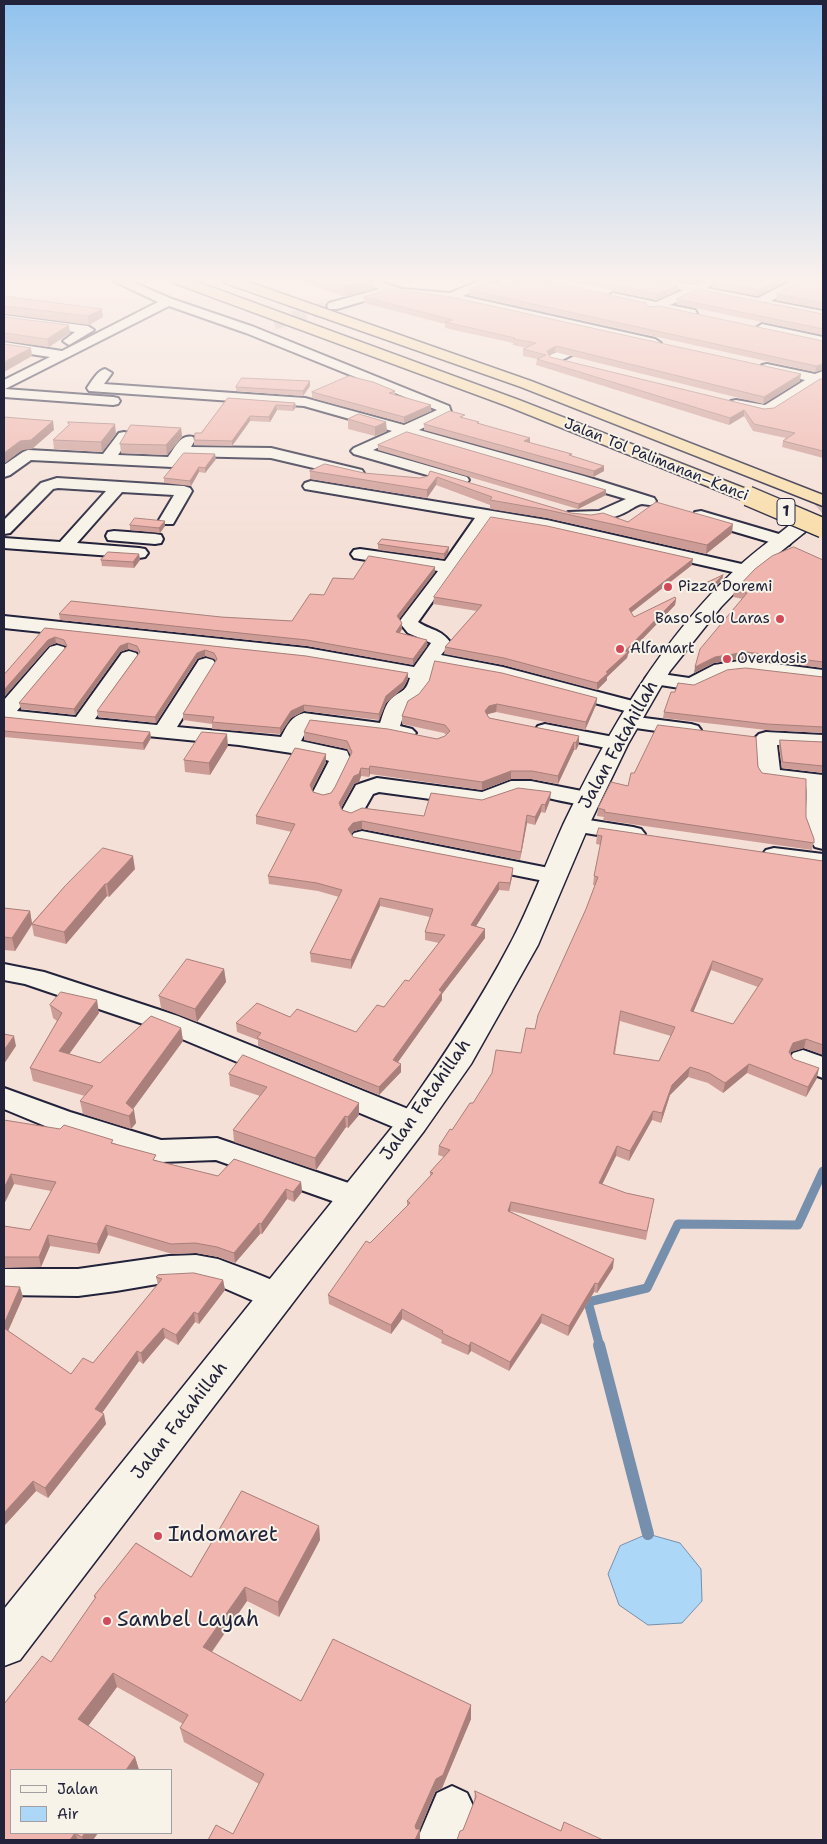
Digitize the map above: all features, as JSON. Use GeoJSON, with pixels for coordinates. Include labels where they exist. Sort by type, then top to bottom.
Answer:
{"type":"FeatureCollection","features":[{"type":"Feature","properties":{"kind":"highway","name":"Jalan Tol Palimanan–Kanci"},"geometry":{"type":"LineString","coordinates":[[412,366],[513,403],[748,496],[801,532]]}},
{"type":"Feature","properties":{"kind":"highway","name":"Jalan Tol Palimanan–Kanci"},"geometry":{"type":"LineString","coordinates":[[475,366],[526,384],[823,501]]}},
{"type":"Feature","properties":{"kind":"street"},"geometry":{"type":"LineString","coordinates":[[4,385],[42,366]]}},
{"type":"Feature","properties":{"kind":"street"},"geometry":{"type":"LineString","coordinates":[[339,366],[444,409],[444,412],[438,416],[359,451],[479,486]]}},
{"type":"Feature","properties":{"kind":"street"},"geometry":{"type":"LineString","coordinates":[[761,366],[821,378]]}},
{"type":"Feature","properties":{"kind":"street"},"geometry":{"type":"LineString","coordinates":[[94,388],[105,373]]}},
{"type":"Feature","properties":{"kind":"street"},"geometry":{"type":"LineString","coordinates":[[719,400],[757,410],[767,410],[821,378]]}},
{"type":"Feature","properties":{"kind":"street"},"geometry":{"type":"LineString","coordinates":[[133,403],[166,379]]}},
{"type":"Feature","properties":{"kind":"street"},"geometry":{"type":"LineString","coordinates":[[212,395],[224,380]]}},
{"type":"Feature","properties":{"kind":"street"},"geometry":{"type":"LineString","coordinates":[[44,386],[295,400],[578,478],[658,504]]}},
{"type":"Feature","properties":{"kind":"street"},"geometry":{"type":"LineString","coordinates":[[4,393],[298,413],[322,406]]}},
{"type":"Feature","properties":{"kind":"street"},"geometry":{"type":"LineString","coordinates":[[107,460],[124,436]]}},
{"type":"Feature","properties":{"kind":"street"},"geometry":{"type":"LineString","coordinates":[[4,472],[56,439]]}},
{"type":"Feature","properties":{"kind":"street"},"geometry":{"type":"LineString","coordinates":[[4,452],[165,463],[172,462],[184,446],[271,453],[374,476]]}},
{"type":"Feature","properties":{"kind":"street"},"geometry":{"type":"LineString","coordinates":[[402,479],[446,482],[463,481]]}},
{"type":"Feature","properties":{"kind":"street"},"geometry":{"type":"LineString","coordinates":[[4,529],[47,486],[57,483],[184,491],[167,520]]}},
{"type":"Feature","properties":{"kind":"street"},"geometry":{"type":"LineString","coordinates":[[311,486],[487,514],[746,570]]}},
{"type":"Feature","properties":{"kind":"street"},"geometry":{"type":"LineString","coordinates":[[71,541],[117,488]]}},
{"type":"Feature","properties":{"kind":"street"},"geometry":{"type":"LineString","coordinates":[[577,532],[639,499]]}},
{"type":"Feature","properties":{"kind":"street"},"geometry":{"type":"LineString","coordinates":[[558,510],[589,518],[604,516]]}},
{"type":"Feature","properties":{"kind":"street"},"geometry":{"type":"LineString","coordinates":[[687,512],[801,532]]}},
{"type":"Feature","properties":{"kind":"street"},"geometry":{"type":"LineString","coordinates":[[388,729],[396,707],[400,702],[410,697],[417,688],[425,666],[441,643],[440,640],[412,628],[408,622],[487,514]]}},
{"type":"Feature","properties":{"kind":"street","name":"Jalan Fatahillah"},"geometry":{"type":"LineString","coordinates":[[4,1644],[16,1610],[277,1297],[413,1123],[465,1048],[524,945],[583,812],[627,725],[655,679],[714,603],[746,570],[801,532]]}},
{"type":"Feature","properties":{"kind":"street"},"geometry":{"type":"LineString","coordinates":[[4,543],[71,541],[121,536],[155,539]]}},
{"type":"Feature","properties":{"kind":"street"},"geometry":{"type":"LineString","coordinates":[[71,541],[139,553]]}},
{"type":"Feature","properties":{"kind":"street"},"geometry":{"type":"LineString","coordinates":[[360,554],[450,567]]}},
{"type":"Feature","properties":{"kind":"street"},"geometry":{"type":"LineString","coordinates":[[4,622],[503,673],[627,725]]}},
{"type":"Feature","properties":{"kind":"street"},"geometry":{"type":"LineString","coordinates":[[4,714],[57,651]]}},
{"type":"Feature","properties":{"kind":"street"},"geometry":{"type":"LineString","coordinates":[[82,723],[130,657]]}},
{"type":"Feature","properties":{"kind":"street"},"geometry":{"type":"LineString","coordinates":[[164,732],[206,664]]}},
{"type":"Feature","properties":{"kind":"street"},"geometry":{"type":"LineString","coordinates":[[655,679],[692,684],[721,669],[745,666],[823,676]]}},
{"type":"Feature","properties":{"kind":"street"},"geometry":{"type":"LineString","coordinates":[[4,714],[288,745],[339,756],[340,761],[323,794]]}},
{"type":"Feature","properties":{"kind":"street"},"geometry":{"type":"LineString","coordinates":[[288,745],[304,719],[388,729],[421,736]]}},
{"type":"Feature","properties":{"kind":"street"},"geometry":{"type":"LineString","coordinates":[[524,726],[627,725],[713,733]]}},
{"type":"Feature","properties":{"kind":"street"},"geometry":{"type":"LineString","coordinates":[[751,852],[823,855],[816,820],[820,780],[770,775],[757,737],[823,741]]}},
{"type":"Feature","properties":{"kind":"street"},"geometry":{"type":"LineString","coordinates":[[352,812],[364,790],[377,785],[482,799],[490,798],[502,790],[530,788],[583,812],[654,837]]}},
{"type":"Feature","properties":{"kind":"street"},"geometry":{"type":"LineString","coordinates":[[362,838],[554,876]]}},
{"type":"Feature","properties":{"kind":"street"},"geometry":{"type":"LineString","coordinates":[[4,972],[39,979],[221,1042],[354,1100],[413,1123]]}},
{"type":"Feature","properties":{"kind":"street"},"geometry":{"type":"LineString","coordinates":[[4,1098],[60,1120],[161,1151],[217,1149],[355,1197]]}},
{"type":"Feature","properties":{"kind":"street"},"geometry":{"type":"LineString","coordinates":[[4,1282],[42,1284],[104,1280],[166,1269],[192,1268],[210,1270],[277,1297]]}},
{"type":"Feature","properties":{"kind":"water"},"geometry":{"type":"Polygon","coordinates":[[[648,1534],[680,1543],[701,1569],[702,1601],[682,1623],[648,1625],[619,1605],[608,1574],[620,1546],[648,1534]]]}},
{"type":"Feature","properties":{"kind":"building"},"geometry":{"type":"Polygon","coordinates":[[[560,366],[587,366],[764,409],[774,408],[820,379],[823,379],[823,451],[783,441],[795,433],[754,424],[744,410],[730,418],[560,366]]]}},
{"type":"Feature","properties":{"kind":"building"},"geometry":{"type":"Polygon","coordinates":[[[638,366],[765,366],[801,374],[764,397],[638,366]]]}},
{"type":"Feature","properties":{"kind":"building"},"geometry":{"type":"Polygon","coordinates":[[[349,376],[373,382],[395,391],[389,393],[431,405],[404,417],[312,392],[349,376]]]}},
{"type":"Feature","properties":{"kind":"building"},"geometry":{"type":"Polygon","coordinates":[[[242,378],[310,381],[303,391],[236,387],[242,378]]]}},
{"type":"Feature","properties":{"kind":"building"},"geometry":{"type":"Polygon","coordinates":[[[228,398],[295,403],[293,406],[276,405],[269,417],[250,416],[232,441],[194,440],[195,433],[201,433],[228,398]]]}},
{"type":"Feature","properties":{"kind":"building"},"geometry":{"type":"Polygon","coordinates":[[[450,411],[465,415],[460,417],[479,422],[477,423],[530,438],[524,441],[572,454],[569,455],[604,466],[594,471],[424,424],[450,411]]]}},
{"type":"Feature","properties":{"kind":"building"},"geometry":{"type":"Polygon","coordinates":[[[359,414],[386,422],[375,427],[348,419],[359,414]]]}},
{"type":"Feature","properties":{"kind":"building"},"geometry":{"type":"Polygon","coordinates":[[[4,417],[53,421],[31,440],[20,441],[4,453],[4,417]]]}},
{"type":"Feature","properties":{"kind":"building"},"geometry":{"type":"Polygon","coordinates":[[[68,422],[115,424],[101,442],[53,440],[69,425],[68,422]]]}},
{"type":"Feature","properties":{"kind":"building"},"geometry":{"type":"Polygon","coordinates":[[[131,425],[181,428],[166,445],[120,444],[131,425]]]}},
{"type":"Feature","properties":{"kind":"building"},"geometry":{"type":"Polygon","coordinates":[[[407,432],[606,490],[579,504],[378,445],[407,432]]]}},
{"type":"Feature","properties":{"kind":"building"},"geometry":{"type":"Polygon","coordinates":[[[184,453],[215,454],[205,468],[199,467],[190,481],[164,478],[184,453]]]}},
{"type":"Feature","properties":{"kind":"building"},"geometry":{"type":"Polygon","coordinates":[[[325,464],[364,473],[420,478],[428,476],[430,471],[571,513],[591,515],[603,513],[628,522],[656,502],[733,524],[707,545],[548,510],[490,500],[492,497],[437,477],[427,490],[310,471],[325,464]]]}},
{"type":"Feature","properties":{"kind":"building"},"geometry":{"type":"Polygon","coordinates":[[[491,517],[547,526],[693,559],[629,609],[634,617],[675,597],[676,599],[625,651],[628,652],[597,683],[504,658],[445,647],[482,605],[434,597],[491,517]]]}},
{"type":"Feature","properties":{"kind":"building"},"geometry":{"type":"Polygon","coordinates":[[[135,518],[165,521],[159,528],[130,525],[135,518]]]}},
{"type":"Feature","properties":{"kind":"building"},"geometry":{"type":"Polygon","coordinates":[[[382,539],[449,547],[444,554],[378,544],[382,539]]]}},
{"type":"Feature","properties":{"kind":"building"},"geometry":{"type":"Polygon","coordinates":[[[794,547],[823,560],[823,662],[746,652],[715,657],[695,667],[700,649],[747,593],[734,591],[755,569],[772,556],[794,547]]]}},
{"type":"Feature","properties":{"kind":"building"},"geometry":{"type":"Polygon","coordinates":[[[108,552],[139,554],[133,562],[101,560],[108,552]]]}},
{"type":"Feature","properties":{"kind":"building"},"geometry":{"type":"Polygon","coordinates":[[[369,556],[435,567],[397,616],[402,623],[396,632],[427,640],[413,659],[307,640],[59,614],[71,601],[221,617],[292,621],[310,594],[324,595],[333,578],[353,579],[369,556]]]}},
{"type":"Feature","properties":{"kind":"building"},"geometry":{"type":"Polygon","coordinates":[[[723,575],[711,587],[702,585],[723,575]]]}},
{"type":"Feature","properties":{"kind":"building"},"geometry":{"type":"Polygon","coordinates":[[[45,628],[306,656],[408,673],[403,682],[386,696],[379,714],[304,705],[291,711],[280,728],[212,722],[214,717],[183,714],[217,659],[214,653],[205,650],[197,653],[155,717],[97,711],[140,652],[137,646],[128,643],[120,646],[74,709],[19,703],[67,646],[64,640],[55,637],[48,640],[4,690],[4,675],[45,628]]]}},
{"type":"Feature","properties":{"kind":"building"},"geometry":{"type":"Polygon","coordinates":[[[435,661],[502,673],[597,698],[586,722],[497,704],[489,706],[485,711],[489,718],[579,736],[576,743],[574,742],[558,776],[532,771],[511,771],[482,782],[370,766],[369,769],[361,768],[359,774],[354,776],[339,803],[342,810],[351,813],[362,808],[424,816],[431,793],[482,800],[518,788],[551,792],[545,805],[542,804],[535,817],[527,815],[521,852],[362,821],[353,823],[348,829],[353,837],[513,868],[510,883],[499,882],[471,925],[485,929],[439,990],[442,992],[393,1060],[401,1064],[379,1087],[257,1038],[261,1033],[236,1023],[257,1003],[290,1017],[297,1009],[356,1032],[377,1005],[384,1007],[405,980],[409,981],[445,935],[425,932],[433,909],[380,898],[351,960],[310,953],[342,890],[317,883],[268,876],[295,824],[256,816],[295,748],[326,754],[310,785],[313,792],[323,795],[331,793],[335,787],[352,752],[347,741],[304,732],[310,720],[388,729],[437,739],[445,736],[450,731],[445,725],[402,716],[408,701],[419,694],[429,681],[435,661]]]}},
{"type":"Feature","properties":{"kind":"building"},"geometry":{"type":"Polygon","coordinates":[[[746,668],[823,677],[823,727],[767,724],[664,712],[671,692],[675,692],[678,683],[694,685],[727,670],[746,668]]]}},
{"type":"Feature","properties":{"kind":"building"},"geometry":{"type":"Polygon","coordinates":[[[4,717],[150,732],[143,743],[4,731],[4,717]]]}},
{"type":"Feature","properties":{"kind":"building"},"geometry":{"type":"Polygon","coordinates":[[[658,725],[756,737],[758,767],[762,773],[806,779],[806,817],[814,843],[604,812],[605,810],[598,808],[611,782],[628,786],[631,773],[634,773],[658,725]]]}},
{"type":"Feature","properties":{"kind":"building"},"geometry":{"type":"Polygon","coordinates":[[[202,732],[227,734],[209,763],[184,760],[202,732]]]}},
{"type":"Feature","properties":{"kind":"building"},"geometry":{"type":"Polygon","coordinates":[[[780,740],[823,742],[823,766],[783,762],[780,740]]]}},
{"type":"Feature","properties":{"kind":"building"},"geometry":{"type":"Polygon","coordinates":[[[599,828],[823,861],[823,1045],[806,1039],[793,1043],[789,1052],[793,1059],[819,1068],[808,1087],[749,1064],[725,1083],[709,1073],[690,1067],[672,1085],[662,1113],[653,1111],[630,1151],[617,1146],[599,1183],[626,1193],[654,1199],[647,1231],[511,1202],[508,1211],[614,1259],[598,1284],[595,1283],[569,1326],[542,1314],[510,1362],[471,1342],[469,1346],[442,1333],[443,1331],[402,1309],[391,1325],[328,1295],[366,1241],[370,1243],[410,1203],[407,1201],[433,1173],[430,1172],[450,1150],[439,1146],[470,1103],[473,1103],[492,1073],[496,1050],[521,1053],[526,1028],[535,1029],[538,1015],[586,909],[598,877],[594,876],[602,836],[597,835],[599,828]],[[713,961],[691,1011],[733,1024],[763,979],[713,961]],[[621,1011],[614,1054],[659,1061],[675,1027],[621,1011]]]}},
{"type":"Feature","properties":{"kind":"building"},"geometry":{"type":"Polygon","coordinates":[[[103,848],[133,856],[105,884],[64,932],[32,924],[65,886],[103,848]]]}},
{"type":"Feature","properties":{"kind":"building"},"geometry":{"type":"Polygon","coordinates":[[[4,908],[30,911],[12,938],[4,937],[4,908]]]}},
{"type":"Feature","properties":{"kind":"building"},"geometry":{"type":"Polygon","coordinates":[[[187,959],[224,969],[195,1009],[159,996],[187,959]]]}},
{"type":"Feature","properties":{"kind":"building"},"geometry":{"type":"Polygon","coordinates":[[[61,992],[97,1000],[59,1051],[100,1063],[151,1016],[181,1028],[126,1103],[134,1110],[129,1116],[80,1101],[93,1086],[30,1068],[62,1013],[50,1005],[61,992]]]}},
{"type":"Feature","properties":{"kind":"building"},"geometry":{"type":"Polygon","coordinates":[[[4,1034],[14,1036],[4,1050],[4,1034]]]}},
{"type":"Feature","properties":{"kind":"building"},"geometry":{"type":"Polygon","coordinates":[[[243,1055],[359,1103],[348,1117],[345,1116],[315,1158],[233,1130],[267,1087],[229,1074],[243,1055]]]}},
{"type":"Feature","properties":{"kind":"building"},"geometry":{"type":"Polygon","coordinates":[[[4,1120],[60,1129],[64,1125],[113,1140],[111,1143],[156,1155],[153,1160],[218,1176],[234,1159],[301,1182],[293,1192],[286,1189],[261,1224],[259,1223],[234,1253],[217,1247],[195,1243],[171,1244],[106,1225],[97,1244],[48,1235],[39,1257],[4,1257],[4,1226],[30,1230],[56,1182],[11,1174],[4,1188],[4,1120]]]}},
{"type":"Feature","properties":{"kind":"building"},"geometry":{"type":"Polygon","coordinates":[[[194,1273],[223,1280],[198,1314],[194,1312],[176,1335],[163,1328],[141,1353],[137,1351],[95,1409],[104,1414],[45,1488],[33,1481],[4,1513],[4,1328],[71,1374],[83,1358],[93,1363],[162,1279],[156,1277],[158,1275],[194,1273]]]}},
{"type":"Feature","properties":{"kind":"building"},"geometry":{"type":"Polygon","coordinates":[[[4,1286],[20,1287],[4,1324],[4,1286]]]}},
{"type":"Feature","properties":{"kind":"building"},"geometry":{"type":"Polygon","coordinates":[[[242,1491],[319,1526],[278,1602],[245,1587],[203,1647],[301,1701],[333,1639],[471,1705],[443,1775],[436,1779],[415,1826],[416,1829],[420,1829],[415,1840],[208,1840],[216,1825],[233,1834],[264,1774],[180,1728],[188,1715],[113,1673],[78,1719],[135,1757],[127,1769],[10,1769],[10,1834],[74,1834],[70,1840],[4,1840],[4,1704],[42,1656],[51,1662],[96,1597],[94,1596],[136,1543],[191,1577],[242,1491]]]}},
{"type":"Feature","properties":{"kind":"building"},"geometry":{"type":"Polygon","coordinates":[[[475,1791],[561,1831],[564,1822],[603,1840],[457,1840],[476,1797],[475,1791]]]}},
{"type":"Feature","properties":{"kind":"waterway"},"geometry":{"type":"LineString","coordinates":[[600,1347],[588,1302],[647,1288],[678,1224],[798,1225],[823,1171]]}},
{"type":"Feature","properties":{"kind":"waterway"},"geometry":{"type":"LineString","coordinates":[[599,1345],[648,1534]]}},
{"type":"Feature","properties":{"kind":"tunnel"},"geometry":{"type":"LineString","coordinates":[[798,528],[823,507]]}},
{"type":"Feature","properties":{"kind":"place","name":"Pizza Doremi"},"geometry":{"type":"Point","coordinates":[668,587]}},
{"type":"Feature","properties":{"kind":"place","name":"Baso Solo Laras"},"geometry":{"type":"Point","coordinates":[780,619]}},
{"type":"Feature","properties":{"kind":"place","name":"Alfamart"},"geometry":{"type":"Point","coordinates":[620,649]}},
{"type":"Feature","properties":{"kind":"place","name":"Overdosis"},"geometry":{"type":"Point","coordinates":[727,659]}},
{"type":"Feature","properties":{"kind":"place","name":"Indomaret"},"geometry":{"type":"Point","coordinates":[158,1536]}},
{"type":"Feature","properties":{"kind":"place","name":"Sambel Layah"},"geometry":{"type":"Point","coordinates":[107,1621]}}]}
